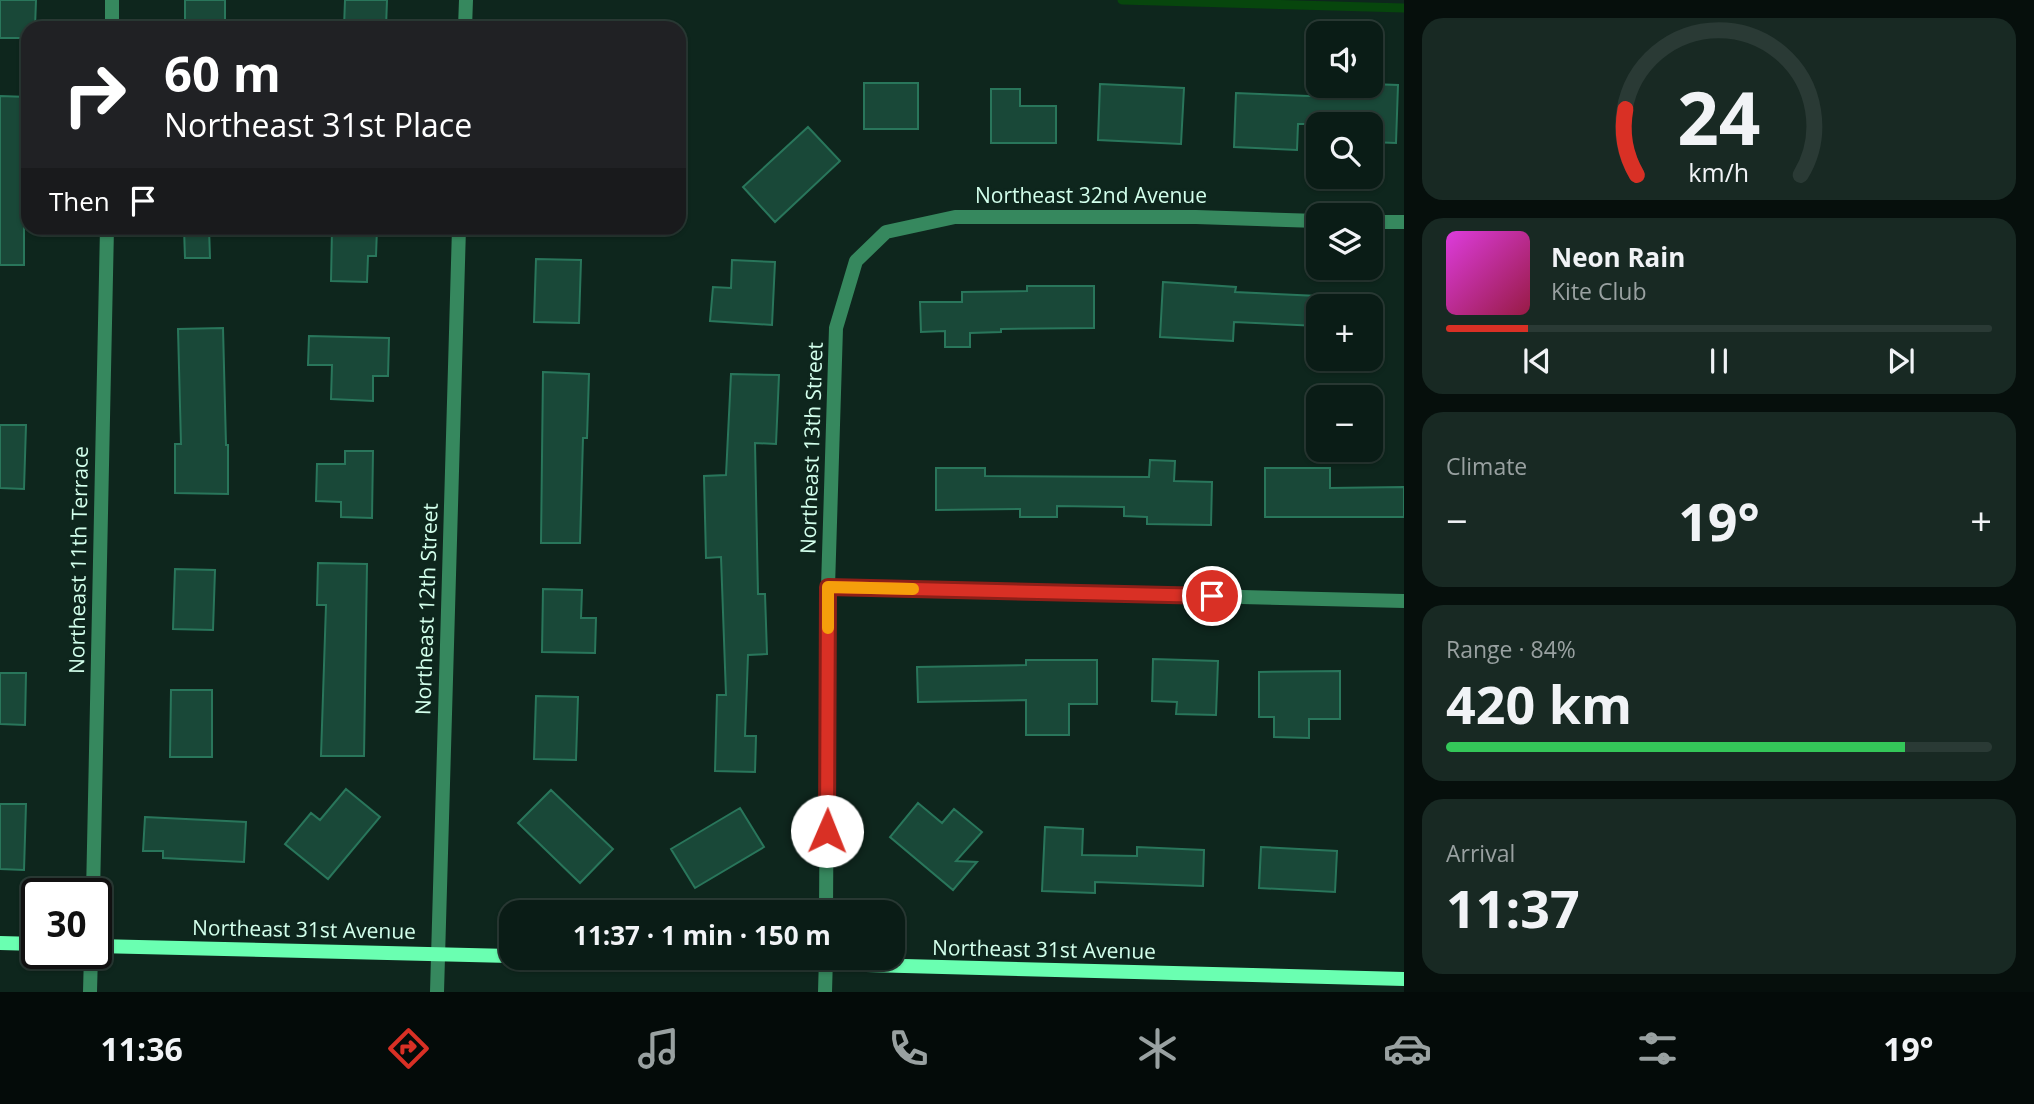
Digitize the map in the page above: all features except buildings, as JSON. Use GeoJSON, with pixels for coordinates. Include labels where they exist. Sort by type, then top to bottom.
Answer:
{"type":"FeatureCollection","features":[{"type":"Feature","properties":{"kind":"street"},"geometry":{"type":"LineString","coordinates":[[112,0],[112,21]]}},
{"type":"Feature","properties":{"kind":"street"},"geometry":{"type":"LineString","coordinates":[[465,21],[466,0]]}},
{"type":"Feature","properties":{"kind":"street","name":"Northeast 32nd Avenue"},"geometry":{"type":"LineString","coordinates":[[871,247],[886,232],[955,217],[1196,217],[1306,221]]}},
{"type":"Feature","properties":{"kind":"street"},"geometry":{"type":"LineString","coordinates":[[1383,222],[1404,222]]}},
{"type":"Feature","properties":{"kind":"street","name":"Northeast 11th Terrace"},"geometry":{"type":"LineString","coordinates":[[93,878],[107,235]]}},
{"type":"Feature","properties":{"kind":"street","name":"Northeast 12th Street"},"geometry":{"type":"LineString","coordinates":[[437,992],[459,235]]}},
{"type":"Feature","properties":{"kind":"street","name":"Northeast 13th Street"},"geometry":{"type":"LineString","coordinates":[[826,900],[828,587],[836,328],[856,261],[871,247]]}},
{"type":"Feature","properties":{"kind":"street"},"geometry":{"type":"LineString","coordinates":[[828,587],[1404,601]]}},
{"type":"Feature","properties":{"kind":"street"},"geometry":{"type":"LineString","coordinates":[[0,943],[21,944]]}},
{"type":"Feature","properties":{"kind":"street","name":"Northeast 31st Avenue"},"geometry":{"type":"LineString","coordinates":[[112,946],[499,956]]}},
{"type":"Feature","properties":{"kind":"street","name":"Northeast 31st Avenue"},"geometry":{"type":"LineString","coordinates":[[905,963],[1404,979]]}},
{"type":"Feature","properties":{"kind":"street"},"geometry":{"type":"LineString","coordinates":[[90,992],[91,969]]}},
{"type":"Feature","properties":{"kind":"street"},"geometry":{"type":"LineString","coordinates":[[825,992],[826,970]]}},
{"type":"Feature","properties":{"kind":"waterway"},"geometry":{"type":"LineString","coordinates":[[1122,0],[1404,8]]}},
{"type":"Feature","properties":{"kind":"slow traffic"},"geometry":{"type":"LineString","coordinates":[[828,628],[828,587],[913,589]]}},
{"type":"Feature","properties":{"kind":"route"},"geometry":{"type":"LineString","coordinates":[[827,831],[828,587],[1212,596]]}}]}
